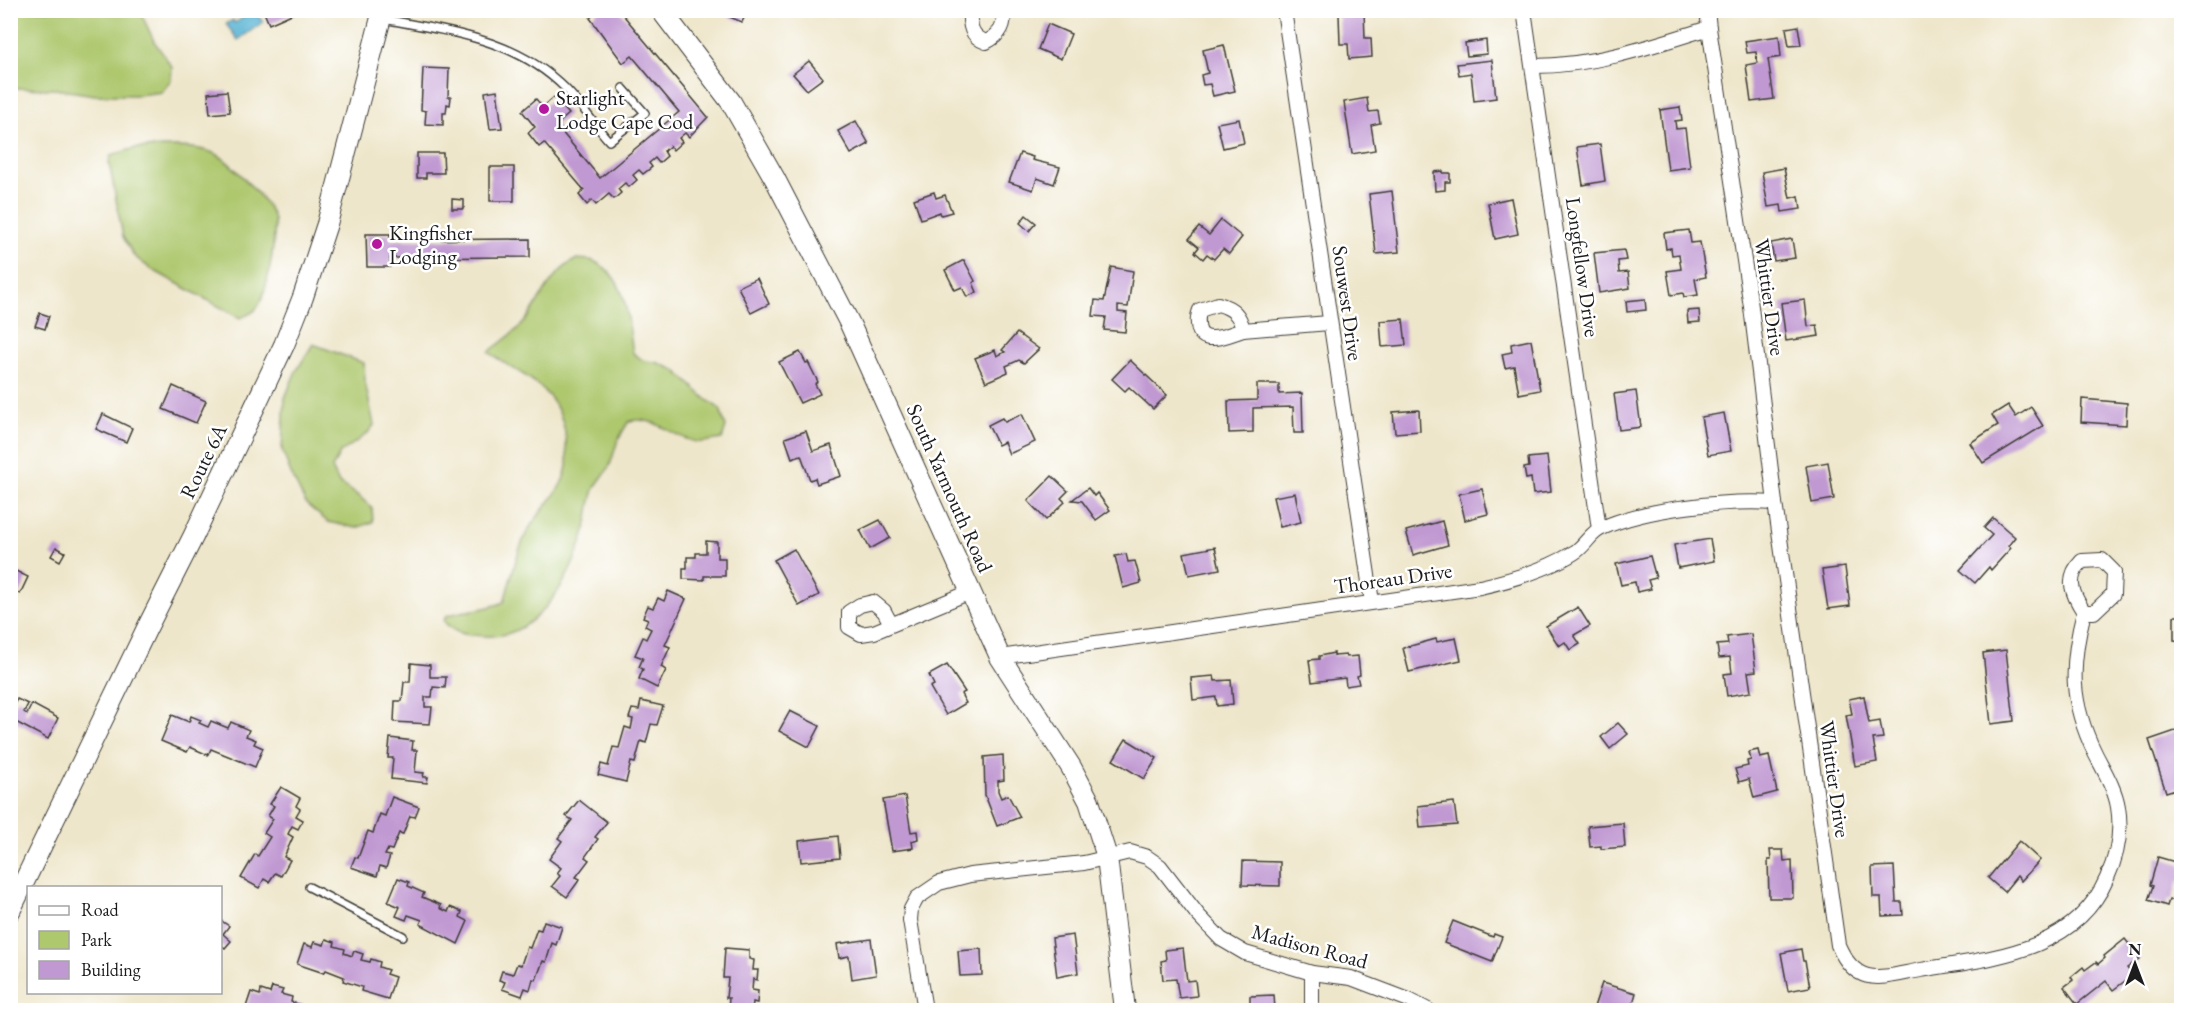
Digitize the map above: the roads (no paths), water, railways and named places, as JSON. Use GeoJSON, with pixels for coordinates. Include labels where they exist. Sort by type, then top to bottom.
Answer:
{"type":"FeatureCollection","features":[{"type":"Feature","properties":{"kind":"main road","name":"South Yarmouth Road"},"geometry":{"type":"LineString","coordinates":[[661,10],[730,102],[786,199],[850,324],[1000,657],[1071,767],[1089,801],[1107,856],[1125,1011]]}},
{"type":"Feature","properties":{"kind":"main road","name":"Route 6A"},"geometry":{"type":"LineString","coordinates":[[10,911],[284,345],[303,297],[327,224],[382,15]]}},
{"type":"Feature","properties":{"kind":"street"},"geometry":{"type":"LineString","coordinates":[[970,10],[969,22],[972,31],[977,39],[986,42],[1000,31],[1004,22],[1003,10]]}},
{"type":"Feature","properties":{"kind":"street","name":"Souwest Drive"},"geometry":{"type":"LineString","coordinates":[[1284,10],[1372,602]]}},
{"type":"Feature","properties":{"kind":"street","name":"Longfellow Drive"},"geometry":{"type":"LineString","coordinates":[[1524,10],[1534,66],[1560,269],[1589,447],[1599,529]]}},
{"type":"Feature","properties":{"kind":"street","name":"Whittier Drive"},"geometry":{"type":"LineString","coordinates":[[1707,10],[1751,307],[1775,502],[1838,945],[1845,961],[1859,974],[1884,977],[1965,963],[2034,947],[2064,931],[2093,903],[2114,862],[2118,843],[2118,806],[2083,729],[2074,696],[2077,636],[2084,612]]}},
{"type":"Feature","properties":{"kind":"street"},"geometry":{"type":"LineString","coordinates":[[1534,66],[1564,66],[1601,60],[1709,28]]}},
{"type":"Feature","properties":{"kind":"street"},"geometry":{"type":"LineString","coordinates":[[1243,330],[1329,323]]}},
{"type":"Feature","properties":{"kind":"street","name":"Thoreau Drive"},"geometry":{"type":"LineString","coordinates":[[1000,657],[1440,594],[1500,583],[1567,557],[1578,550],[1599,529],[1633,516],[1744,501],[1775,502]]}},
{"type":"Feature","properties":{"kind":"street"},"geometry":{"type":"LineString","coordinates":[[891,624],[970,592]]}},
{"type":"Feature","properties":{"kind":"street","name":"Madison Road"},"geometry":{"type":"LineString","coordinates":[[925,1011],[910,920],[917,898],[939,883],[970,875],[1084,863],[1130,852],[1147,857],[1160,866],[1198,915],[1221,939],[1245,953],[1312,973],[1351,978],[1409,1000],[1428,1011]]}},
{"type":"Feature","properties":{"kind":"street"},"geometry":{"type":"LineString","coordinates":[[1312,973],[1312,1011]]}},
{"type":"Feature","properties":{"kind":"lane"},"geometry":{"type":"LineString","coordinates":[[382,15],[481,39],[519,54],[564,88],[609,141],[645,113],[623,88]]}},
{"type":"Feature","properties":{"kind":"lane"},"geometry":{"type":"LineString","coordinates":[[309,887],[403,936]]}},
{"type":"Feature","properties":{"kind":"water"},"geometry":{"type":"Polygon","coordinates":[[[252,11],[263,22],[238,40],[226,24],[233,20],[235,23],[252,11]]]}},
{"type":"Feature","properties":{"kind":"place","name":"Starlight Lodge Cape Cod"},"geometry":{"type":"Point","coordinates":[544,109]}},
{"type":"Feature","properties":{"kind":"place","name":"Kingfisher Lodging"},"geometry":{"type":"Point","coordinates":[377,244]}}]}
